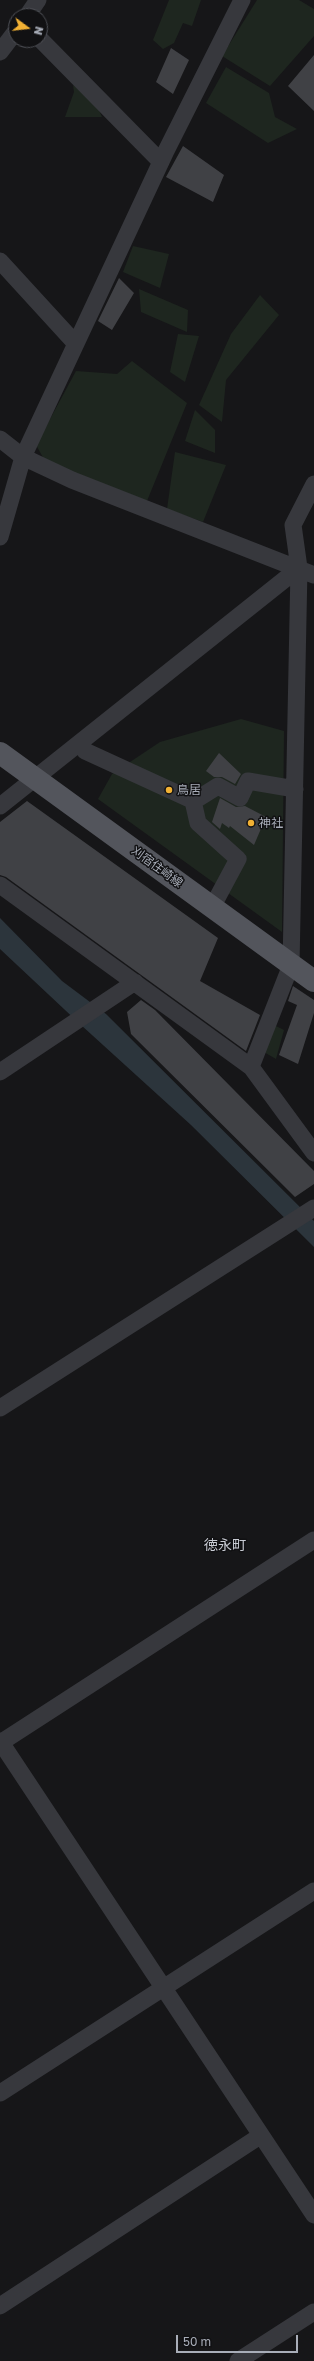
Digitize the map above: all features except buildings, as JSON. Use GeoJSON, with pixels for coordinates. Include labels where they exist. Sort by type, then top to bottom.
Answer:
{"type":"FeatureCollection","features":[{"type":"Feature","properties":{"kind":"main road","name":"刈宿住崎線"},"geometry":{"type":"LineString","coordinates":[[0,753],[314,981]]}},
{"type":"Feature","properties":{"kind":"street"},"geometry":{"type":"LineString","coordinates":[[0,537],[23,457],[161,162],[242,0]]}},
{"type":"Feature","properties":{"kind":"street"},"geometry":{"type":"LineString","coordinates":[[0,52],[8,42]]}},
{"type":"Feature","properties":{"kind":"street"},"geometry":{"type":"LineString","coordinates":[[48,47],[161,162]]}},
{"type":"Feature","properties":{"kind":"street"},"geometry":{"type":"LineString","coordinates":[[0,261],[76,344]]}},
{"type":"Feature","properties":{"kind":"street"},"geometry":{"type":"LineString","coordinates":[[0,439],[23,457],[72,480],[306,572]]}},
{"type":"Feature","properties":{"kind":"street"},"geometry":{"type":"LineString","coordinates":[[251,1067],[291,964],[295,789],[306,572],[293,525],[314,484]]}},
{"type":"Feature","properties":{"kind":"street"},"geometry":{"type":"LineString","coordinates":[[0,806],[306,572]]}},
{"type":"Feature","properties":{"kind":"street"},"geometry":{"type":"LineString","coordinates":[[85,751],[194,801]]}},
{"type":"Feature","properties":{"kind":"street"},"geometry":{"type":"LineString","coordinates":[[194,801],[218,786],[240,798],[248,781],[295,789]]}},
{"type":"Feature","properties":{"kind":"street"},"geometry":{"type":"LineString","coordinates":[[194,801],[198,823],[238,859],[216,900]]}},
{"type":"Feature","properties":{"kind":"street"},"geometry":{"type":"LineString","coordinates":[[0,885],[251,1067],[314,1153]]}},
{"type":"Feature","properties":{"kind":"street"},"geometry":{"type":"LineString","coordinates":[[0,1072],[135,982]]}},
{"type":"Feature","properties":{"kind":"street"},"geometry":{"type":"LineString","coordinates":[[0,1408],[314,1208]]}},
{"type":"Feature","properties":{"kind":"street"},"geometry":{"type":"LineString","coordinates":[[314,1540],[0,1742],[164,1988],[260,2136],[314,2215]]}},
{"type":"Feature","properties":{"kind":"street"},"geometry":{"type":"LineString","coordinates":[[0,2093],[314,1890]]}},
{"type":"Feature","properties":{"kind":"street"},"geometry":{"type":"LineString","coordinates":[[0,2306],[260,2136]]}},
{"type":"Feature","properties":{"kind":"street"},"geometry":{"type":"LineString","coordinates":[[238,2361],[314,2312]]}},
{"type":"Feature","properties":{"kind":"shaded area"},"geometry":{"type":"Polygon","coordinates":[[[169,0],[201,0],[192,26],[183,23],[174,43],[163,49],[153,40],[169,0]]]}},
{"type":"Feature","properties":{"kind":"shaded area"},"geometry":{"type":"Polygon","coordinates":[[[257,0],[299,0],[314,9],[314,36],[270,86],[222,56],[257,0]]]}},
{"type":"Feature","properties":{"kind":"shaded area"},"geometry":{"type":"Polygon","coordinates":[[[226,67],[269,93],[275,117],[297,129],[268,143],[206,103],[226,67]]]}},
{"type":"Feature","properties":{"kind":"shaded area"},"geometry":{"type":"Polygon","coordinates":[[[73,85],[94,99],[102,117],[65,117],[74,92],[73,85]]]}},
{"type":"Feature","properties":{"kind":"shaded area"},"geometry":{"type":"Polygon","coordinates":[[[133,246],[169,254],[160,288],[123,272],[133,246]]]}},
{"type":"Feature","properties":{"kind":"shaded area"},"geometry":{"type":"Polygon","coordinates":[[[139,289],[188,310],[187,332],[141,312],[139,289]]]}},
{"type":"Feature","properties":{"kind":"shaded area"},"geometry":{"type":"Polygon","coordinates":[[[260,295],[279,315],[226,380],[222,422],[199,405],[231,334],[260,295]]]}},
{"type":"Feature","properties":{"kind":"shaded area"},"geometry":{"type":"Polygon","coordinates":[[[178,334],[199,336],[185,382],[170,372],[178,334]]]}},
{"type":"Feature","properties":{"kind":"shaded area"},"geometry":{"type":"Polygon","coordinates":[[[132,361],[187,403],[147,501],[45,461],[36,445],[76,371],[117,374],[132,361]]]}},
{"type":"Feature","properties":{"kind":"shaded area"},"geometry":{"type":"Polygon","coordinates":[[[195,410],[215,430],[215,453],[185,441],[195,410]]]}},
{"type":"Feature","properties":{"kind":"shaded area"},"geometry":{"type":"Polygon","coordinates":[[[175,452],[226,465],[203,522],[167,509],[175,452]]]}},
{"type":"Feature","properties":{"kind":"shaded area"},"geometry":{"type":"Polygon","coordinates":[[[241,719],[284,731],[282,932],[98,799],[112,774],[160,742],[241,719]]]}},
{"type":"Feature","properties":{"kind":"shaded area"},"geometry":{"type":"Polygon","coordinates":[[[0,918],[62,981],[106,1014],[314,1221],[314,1247],[191,1125],[0,949],[0,918]]]}},
{"type":"Feature","properties":{"kind":"shaded area"},"geometry":{"type":"Polygon","coordinates":[[[272,1024],[284,1030],[276,1059],[262,1051],[272,1024]]]}},
{"type":"Feature","properties":{"kind":"place","name":"鳥居"},"geometry":{"type":"Point","coordinates":[169,790]}},
{"type":"Feature","properties":{"kind":"place","name":"神社"},"geometry":{"type":"Point","coordinates":[251,823]}},
{"type":"Feature","properties":{"kind":"district","name":"徳永町"},"geometry":{"type":"Point","coordinates":[225,1546]}}]}
